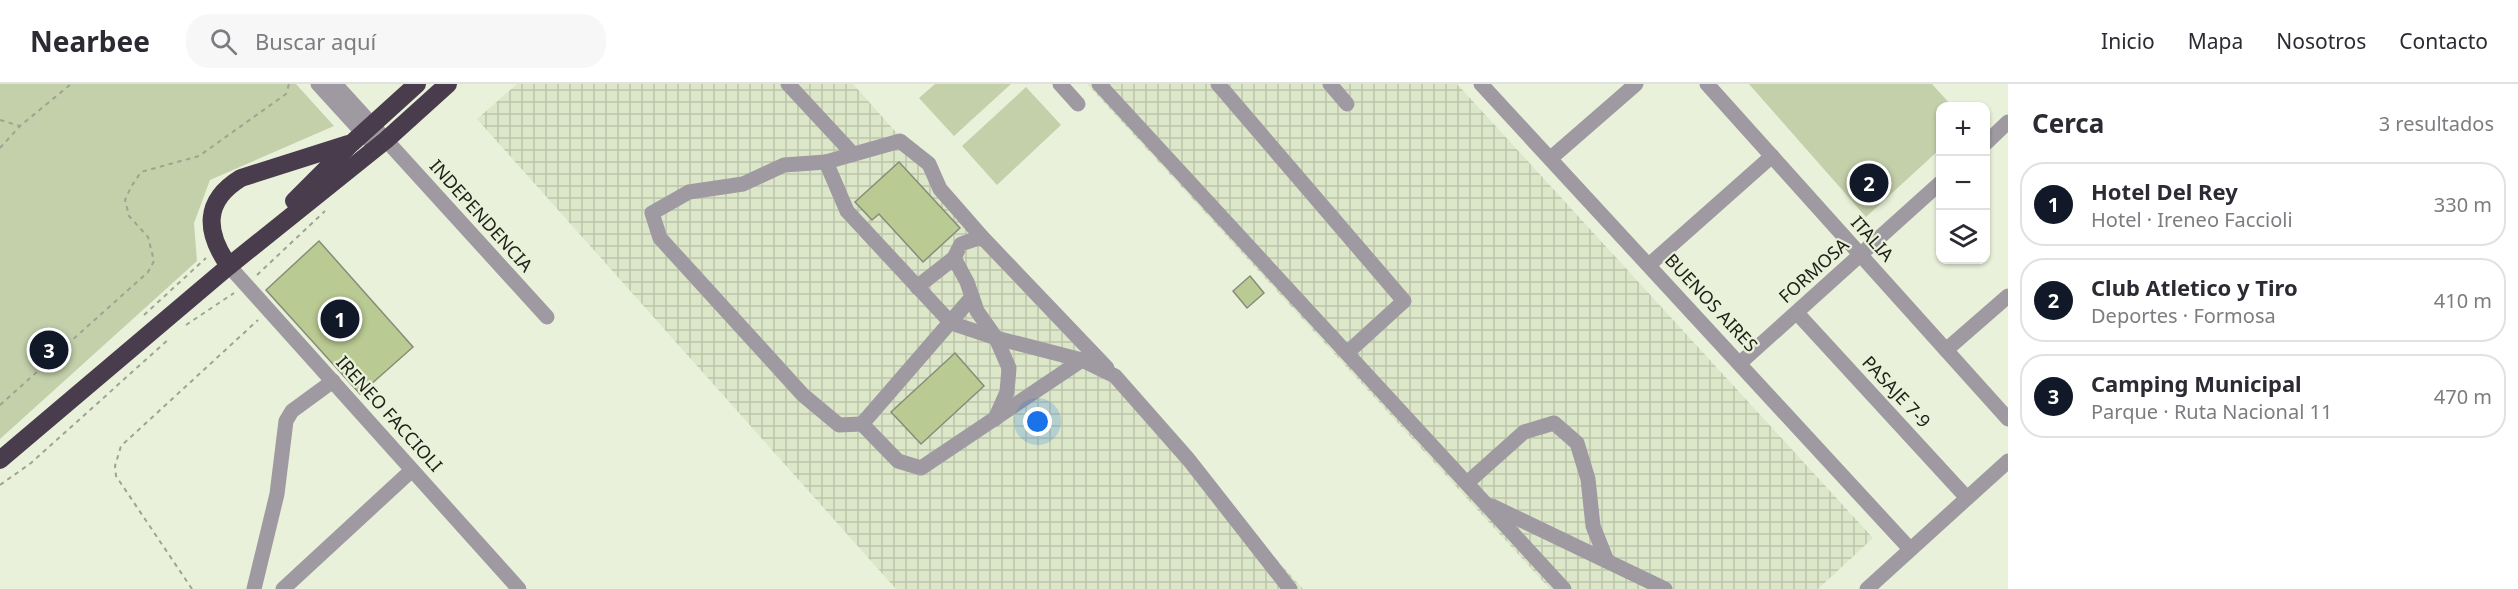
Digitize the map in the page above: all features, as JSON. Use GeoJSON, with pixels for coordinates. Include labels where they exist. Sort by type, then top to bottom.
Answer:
{"type":"FeatureCollection","features":[{"type":"Feature","properties":{"kind":"highway"},"geometry":{"type":"LineString","coordinates":[[229,266],[362,133],[417,84]]}},
{"type":"Feature","properties":{"kind":"highway"},"geometry":{"type":"LineString","coordinates":[[0,460],[229,266],[381,144],[448,84]]}},
{"type":"Feature","properties":{"kind":"highway"},"geometry":{"type":"LineString","coordinates":[[229,266],[219,252],[211,218],[218,197],[228,186],[241,178],[362,133]]}},
{"type":"Feature","properties":{"kind":"street"},"geometry":{"type":"LineString","coordinates":[[318,84],[362,133]]}},
{"type":"Feature","properties":{"kind":"street"},"geometry":{"type":"LineString","coordinates":[[335,84],[362,133]]}},
{"type":"Feature","properties":{"kind":"street"},"geometry":{"type":"LineString","coordinates":[[788,84],[853,154]]}},
{"type":"Feature","properties":{"kind":"street"},"geometry":{"type":"LineString","coordinates":[[1060,84],[1078,104]]}},
{"type":"Feature","properties":{"kind":"street"},"geometry":{"type":"LineString","coordinates":[[1099,84],[1564,589]]}},
{"type":"Feature","properties":{"kind":"street"},"geometry":{"type":"LineString","coordinates":[[1218,84],[1404,301],[1347,353]]}},
{"type":"Feature","properties":{"kind":"street"},"geometry":{"type":"LineString","coordinates":[[1330,84],[1347,104]]}},
{"type":"Feature","properties":{"kind":"street","name":"BUENOS AIRES"},"geometry":{"type":"LineString","coordinates":[[1481,84],[1910,549]]}},
{"type":"Feature","properties":{"kind":"street"},"geometry":{"type":"LineString","coordinates":[[1551,158],[1636,84]]}},
{"type":"Feature","properties":{"kind":"street","name":"ITALIA"},"geometry":{"type":"LineString","coordinates":[[1707,84],[2008,419]]}},
{"type":"Feature","properties":{"kind":"street"},"geometry":{"type":"LineString","coordinates":[[1990,139],[2008,122]]}},
{"type":"Feature","properties":{"kind":"street","name":"INDEPENDENCIA"},"geometry":{"type":"LineString","coordinates":[[362,133],[381,144],[547,317]]}},
{"type":"Feature","properties":{"kind":"street"},"geometry":{"type":"LineString","coordinates":[[972,297],[862,424],[838,425],[803,395],[660,238],[652,213],[689,192],[743,184],[784,165],[826,162],[900,141],[928,165],[940,189],[982,237],[1114,376],[1189,460],[1290,589]]}},
{"type":"Feature","properties":{"kind":"street"},"geometry":{"type":"LineString","coordinates":[[1649,265],[1772,156]]}},
{"type":"Feature","properties":{"kind":"street"},"geometry":{"type":"LineString","coordinates":[[826,162],[847,211],[951,323],[996,338],[1082,360],[1114,376]]}},
{"type":"Feature","properties":{"kind":"street","name":"FORMOSA"},"geometry":{"type":"LineString","coordinates":[[1740,363],[1936,188]]}},
{"type":"Feature","properties":{"kind":"street"},"geometry":{"type":"LineString","coordinates":[[917,287],[954,258],[961,244],[982,237]]}},
{"type":"Feature","properties":{"kind":"street"},"geometry":{"type":"LineString","coordinates":[[954,258],[968,282],[977,310],[996,338],[1008,368],[1007,392],[995,419]]}},
{"type":"Feature","properties":{"kind":"street","name":"IRENEO FACCIOLI"},"geometry":{"type":"LineString","coordinates":[[229,266],[519,589]]}},
{"type":"Feature","properties":{"kind":"street"},"geometry":{"type":"LineString","coordinates":[[1946,350],[2008,296]]}},
{"type":"Feature","properties":{"kind":"street","name":"PASAJE 7-9"},"geometry":{"type":"LineString","coordinates":[[1797,313],[1967,498]]}},
{"type":"Feature","properties":{"kind":"street"},"geometry":{"type":"LineString","coordinates":[[862,424],[898,461],[921,468],[1082,360]]}},
{"type":"Feature","properties":{"kind":"street"},"geometry":{"type":"LineString","coordinates":[[254,589],[277,494],[286,421],[292,411],[333,381]]}},
{"type":"Feature","properties":{"kind":"street"},"geometry":{"type":"LineString","coordinates":[[1467,483],[1524,432],[1554,423],[1577,443],[1588,479],[1593,526],[1607,561]]}},
{"type":"Feature","properties":{"kind":"street"},"geometry":{"type":"LineString","coordinates":[[1867,589],[2008,461]]}},
{"type":"Feature","properties":{"kind":"street"},"geometry":{"type":"LineString","coordinates":[[283,589],[412,470]]}},
{"type":"Feature","properties":{"kind":"street"},"geometry":{"type":"LineString","coordinates":[[1484,502],[1665,589]]}},
{"type":"Feature","properties":{"kind":"path"},"geometry":{"type":"LineString","coordinates":[[0,148],[20,126],[71,84]]}},
{"type":"Feature","properties":{"kind":"path"},"geometry":{"type":"LineString","coordinates":[[0,405],[148,272],[154,261],[148,237],[129,216],[125,200],[141,172],[180,163],[212,148],[286,94],[289,84]]}},
{"type":"Feature","properties":{"kind":"path"},"geometry":{"type":"LineString","coordinates":[[0,120],[20,126]]}},
{"type":"Feature","properties":{"kind":"path"},"geometry":{"type":"LineString","coordinates":[[142,317],[204,263],[207,255]]}},
{"type":"Feature","properties":{"kind":"path"},"geometry":{"type":"LineString","coordinates":[[192,589],[116,476],[115,466],[121,446],[269,310]]}},
{"type":"Feature","properties":{"kind":"shaded area"},"geometry":{"type":"Polygon","coordinates":[[[0,84],[296,84],[334,126],[210,180],[194,223],[197,261],[0,439],[0,84]]]}},
{"type":"Feature","properties":{"kind":"shaded area"},"geometry":{"type":"Polygon","coordinates":[[[517,84],[853,84],[1303,589],[896,589],[477,119],[517,84]]]}},
{"type":"Feature","properties":{"kind":"shaded area"},"geometry":{"type":"Polygon","coordinates":[[[935,84],[1011,84],[954,136],[919,98],[935,84]]]}},
{"type":"Feature","properties":{"kind":"shaded area"},"geometry":{"type":"Polygon","coordinates":[[[1087,84],[1457,84],[1873,538],[1818,589],[1550,589],[1087,84]]]}},
{"type":"Feature","properties":{"kind":"shaded area"},"geometry":{"type":"Polygon","coordinates":[[[1749,84],[1932,84],[1948,102],[1936,102],[1936,153],[1866,217],[1749,84]]]}},
{"type":"Feature","properties":{"kind":"shaded area"},"geometry":{"type":"Polygon","coordinates":[[[1026,87],[1061,125],[997,185],[962,146],[1026,87]]]}},
{"type":"Feature","properties":{"kind":"building"},"geometry":{"type":"Polygon","coordinates":[[[899,162],[960,228],[923,262],[879,214],[872,220],[855,202],[899,162]]]}},
{"type":"Feature","properties":{"kind":"building"},"geometry":{"type":"Polygon","coordinates":[[[319,241],[413,347],[360,394],[266,290],[319,241]]]}},
{"type":"Feature","properties":{"kind":"building"},"geometry":{"type":"Polygon","coordinates":[[[1250,276],[1264,293],[1247,308],[1233,291],[1250,276]]]}},
{"type":"Feature","properties":{"kind":"building"},"geometry":{"type":"Polygon","coordinates":[[[955,353],[984,386],[921,444],[891,412],[955,353]]]}},
{"type":"Feature","properties":{"kind":"place","name":"Club Atletico y Tiro"},"geometry":{"type":"Point","coordinates":[1869,183]}},
{"type":"Feature","properties":{"kind":"place","name":"Hotel Del Rey"},"geometry":{"type":"Point","coordinates":[340,319]}},
{"type":"Feature","properties":{"kind":"place","name":"Camping Municipal"},"geometry":{"type":"Point","coordinates":[49,350]}}]}
